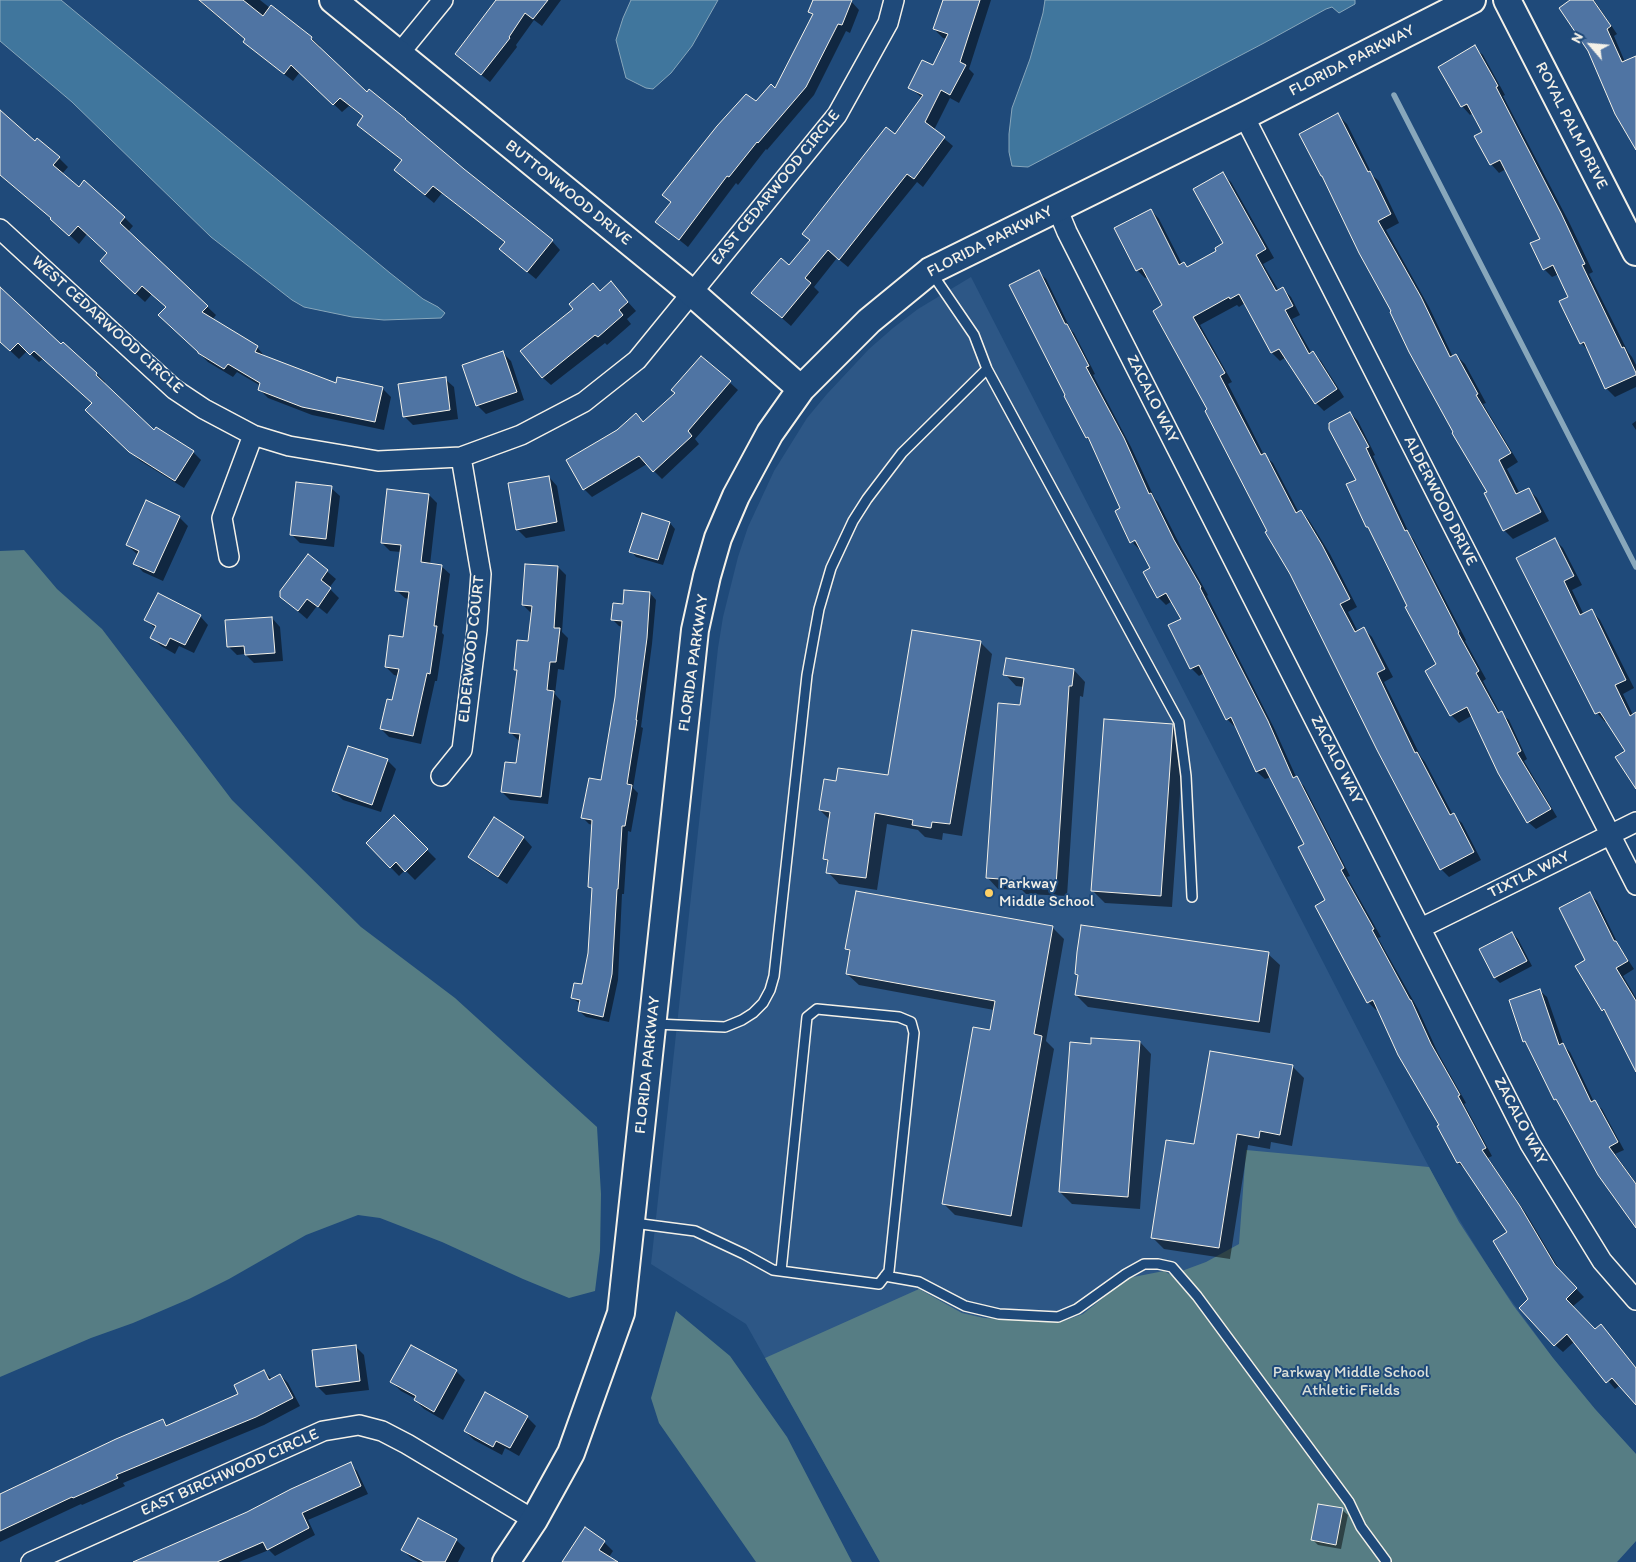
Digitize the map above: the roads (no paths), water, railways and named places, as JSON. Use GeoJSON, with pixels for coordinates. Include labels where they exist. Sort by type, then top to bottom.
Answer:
{"type":"FeatureCollection","features":[{"type":"Feature","properties":{"kind":"street","name":"BUTTONWOOD DRIVE"},"geometry":{"type":"LineString","coordinates":[[333,0],[692,294],[801,389]]}},
{"type":"Feature","properties":{"kind":"street"},"geometry":{"type":"LineString","coordinates":[[398,55],[443,0]]}},
{"type":"Feature","properties":{"kind":"street","name":"EAST CEDARWOOD CIRCLE"},"geometry":{"type":"LineString","coordinates":[[692,294],[837,115],[888,24],[894,0]]}},
{"type":"Feature","properties":{"kind":"street","name":"FLORIDA PARKWAY"},"geometry":{"type":"LineString","coordinates":[[506,1562],[534,1520],[571,1453],[621,1312],[695,630],[718,538],[736,496],[770,433],[801,389],[869,321],[930,271],[1244,116],[1472,0]]}},
{"type":"Feature","properties":{"kind":"street","name":"ROYAL PALM DRIVE"},"geometry":{"type":"LineString","coordinates":[[1507,0],[1636,252]]}},
{"type":"Feature","properties":{"kind":"street","name":"ALDERWOOD DRIVE"},"geometry":{"type":"LineString","coordinates":[[1244,116],[1636,885]]}},
{"type":"Feature","properties":{"kind":"street","name":"ZACALO WAY"},"geometry":{"type":"LineString","coordinates":[[1056,208],[1530,1144],[1602,1260],[1636,1300]]}},
{"type":"Feature","properties":{"kind":"street","name":"WEST CEDARWOOD CIRCLE"},"geometry":{"type":"LineString","coordinates":[[0,229],[174,389],[204,409],[253,435],[289,446],[378,461],[461,457],[521,435],[584,402],[637,360],[692,294]]}},
{"type":"Feature","properties":{"kind":"street"},"geometry":{"type":"LineString","coordinates":[[229,557],[222,518],[253,435]]}},
{"type":"Feature","properties":{"kind":"street","name":"ELDERWOOD COURT"},"geometry":{"type":"LineString","coordinates":[[441,776],[462,750],[477,630],[481,574],[461,457]]}},
{"type":"Feature","properties":{"kind":"street","name":"TIXTLA WAY"},"geometry":{"type":"LineString","coordinates":[[1421,928],[1636,822]]}},
{"type":"Feature","properties":{"kind":"street","name":"EAST BIRCHWOOD CIRCLE"},"geometry":{"type":"LineString","coordinates":[[31,1562],[323,1430],[359,1426],[382,1431],[408,1444],[534,1520]]}},
{"type":"Feature","properties":{"kind":"lane"},"geometry":{"type":"LineString","coordinates":[[930,271],[974,335],[987,369],[1179,722],[1186,776],[1192,897]]}},
{"type":"Feature","properties":{"kind":"lane"},"geometry":{"type":"LineString","coordinates":[[652,1024],[726,1027],[753,1013],[764,1003],[774,976],[806,675],[819,609],[831,568],[867,499],[902,453],[987,369]]}},
{"type":"Feature","properties":{"kind":"lane"},"geometry":{"type":"LineString","coordinates":[[631,1222],[695,1231],[773,1270],[780,1271],[879,1284],[889,1271],[914,1033],[911,1022],[899,1017],[816,1009],[807,1017],[780,1271]]}},
{"type":"Feature","properties":{"kind":"lane"},"geometry":{"type":"LineString","coordinates":[[885,1276],[919,1282],[965,1306],[1000,1314],[1058,1317],[1077,1309],[1126,1274],[1144,1264],[1172,1267],[1197,1296],[1349,1502],[1361,1527],[1386,1561]]}},
{"type":"Feature","properties":{"kind":"waterway"},"geometry":{"type":"LineString","coordinates":[[1394,95],[1636,567]]}},
{"type":"Feature","properties":{"kind":"place","name":"Parkway Middle School"},"geometry":{"type":"Point","coordinates":[989,893]}},
{"type":"Feature","properties":{"kind":"park label","name":"Parkway Middle School Athletic Fields"},"geometry":{"type":"Point","coordinates":[1351,1382]}}]}
